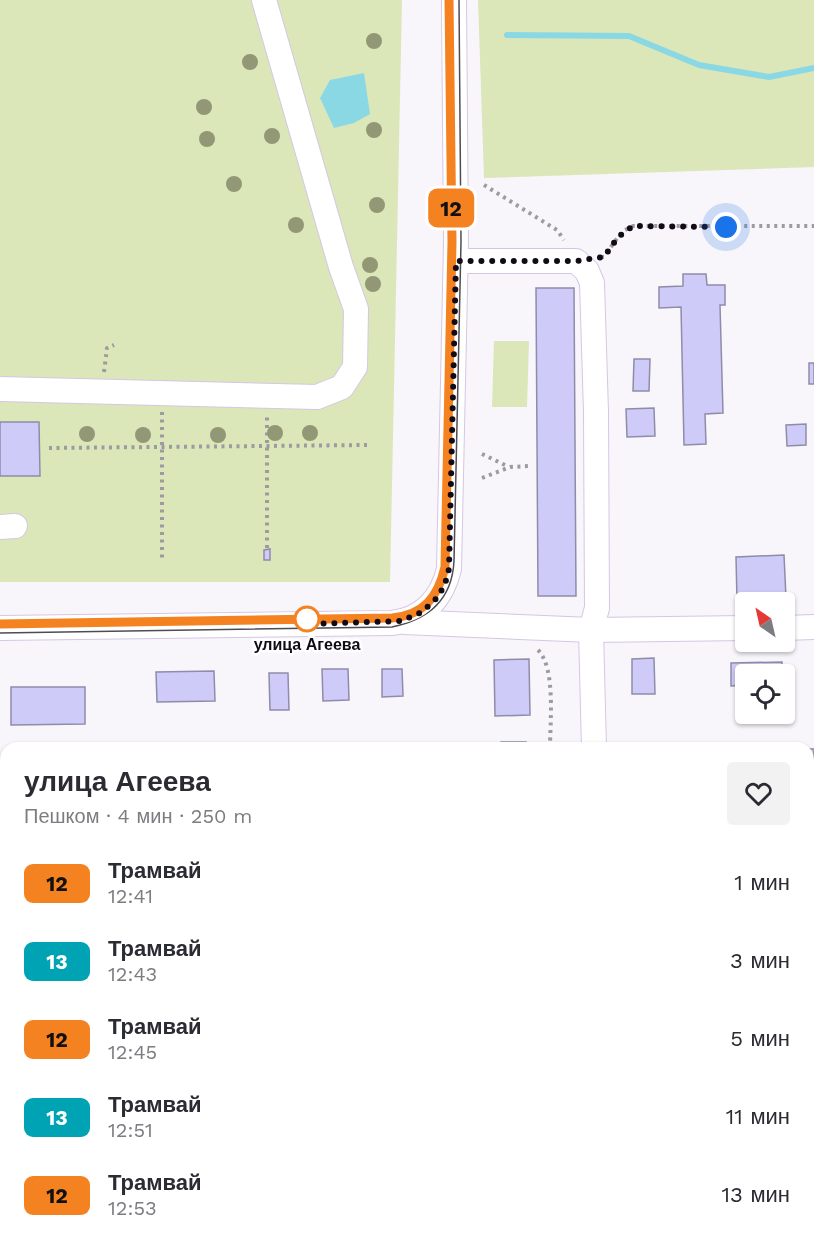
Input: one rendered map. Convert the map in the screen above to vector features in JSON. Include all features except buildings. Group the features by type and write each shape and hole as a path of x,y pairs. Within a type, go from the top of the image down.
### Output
{"street":[{"path":"0,389 317,397 342,387 355,367 356,309 341,267 264,0"},
{"path":"454,0 456,261 447,576 454,609 467,625"},
{"path":"456,261 576,261 587,271 592,283 596,412 597,608 591,630 594,742"},
{"path":"401,621 422,612 438,597 447,576"},
{"path":"0,628 401,621 591,630 735,628"},
{"path":"795,628 814,627"}],"path":[{"path":"484,185 557,231 569,246 576,261 604,257 618,237 633,226 814,226"},
{"path":"102,390 107,348 114,345"},
{"path":"162,392 162,559"},
{"path":"267,396 267,548"},
{"path":"49,448 369,445"},
{"path":"482,454 510,467"},
{"path":"482,478 510,467 530,466"},
{"path":"536,649 543,656 549,676 550,742"}],"green space":[{"path":"0,0 402,0 390,582 0,582"},
{"path":"478,0 814,0 814,167 484,178"},
{"path":"494,341 529,341 527,407 492,407"}],"water":[{"path":"364,73 370,114 354,123 334,128 320,98 330,80"}],"waterway":[{"path":"507,35 629,36 699,65 769,77 814,68"}],"tram line":[{"path":"449,0 451,279"},
{"name":"12","path":"0,624 392,618 412,613 435,597 445,567 452,242 449,0"},
{"path":"0,633 392,627 417,619 436,606 443,597 449,587 454,561 461,242 459,0"}],"place":[{"name":"улица Агеева","path":"307,619"}],"route":[{"path":"307,619 307,624 401,621 422,612 438,597 445,584 449,569 456,261 576,261 604,257 618,237 633,226 726,227"}]}
